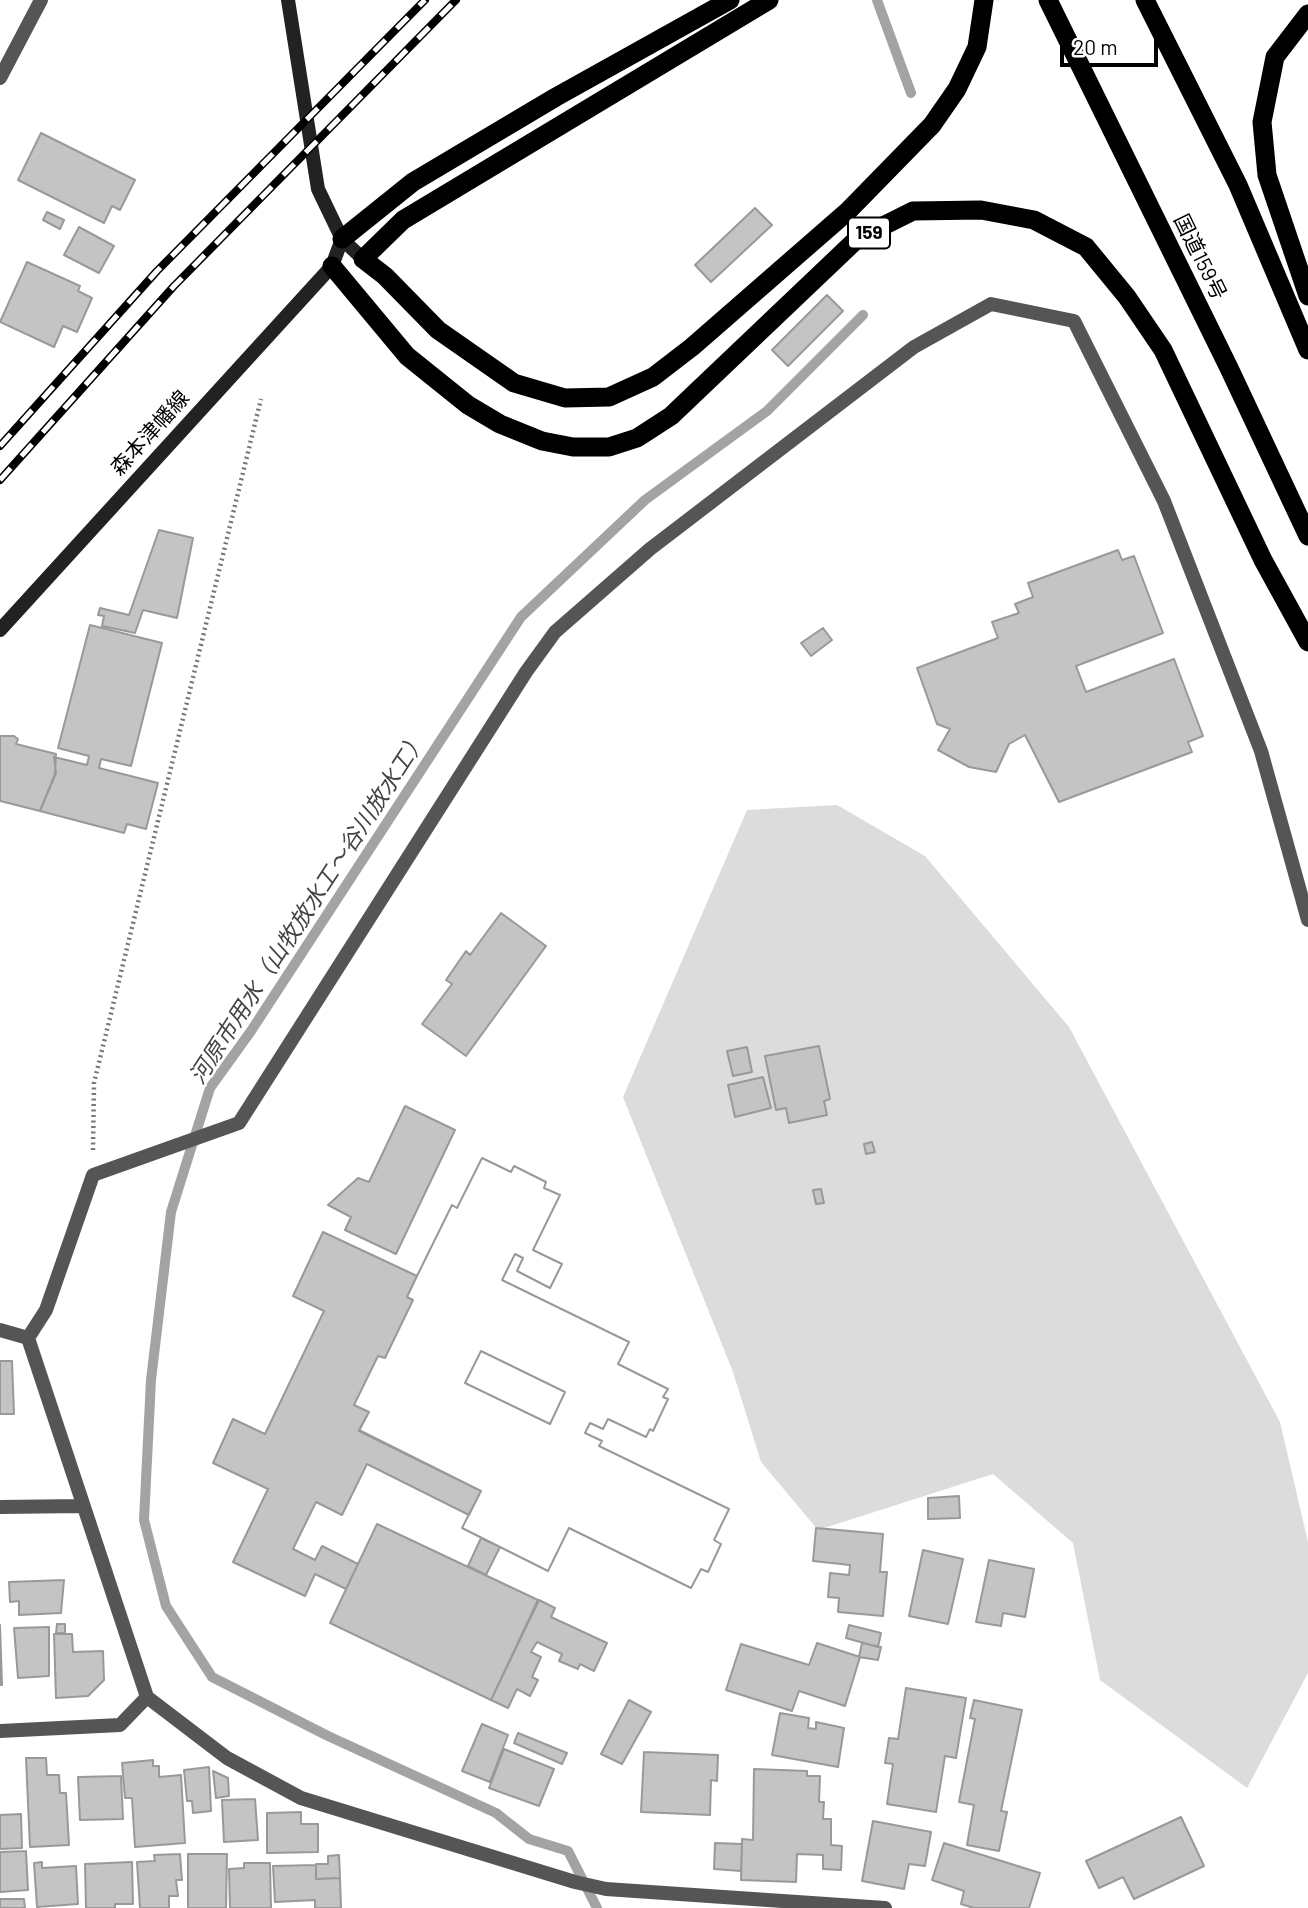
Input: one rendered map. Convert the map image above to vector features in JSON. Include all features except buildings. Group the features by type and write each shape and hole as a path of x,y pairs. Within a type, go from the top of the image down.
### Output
{"highway":[{"path":"342,239 413,182 556,97 730,0"},
{"path":"363,259 403,220 769,0"},
{"name":"159","path":"363,259 385,276 438,330 514,383 565,398 609,397 653,377 692,347 848,211 932,125 957,89 977,47 984,0"},
{"name":"国道159号","path":"1048,0 1229,368 1308,536"},
{"path":"1145,0 1238,185 1308,350"},
{"path":"1308,14 1275,57 1262,122 1266,175 1308,296"},
{"name":"159","path":"332,266 407,356 468,404 500,424 542,441 573,447 609,447 637,438 671,416 858,239 914,211 981,210 1034,220 1086,247 1127,298 1163,350 1263,560 1308,642"}],"main road":[{"path":"288,0 318,189 342,239 363,259"},
{"name":"森本津幡線","path":"0,630 332,266 342,239"},
{"path":"332,266 363,259"}],"street":[{"path":"0,78 41,0"},
{"path":"885,1908 606,1889 575,1882 301,1798 228,1758 146,1697 29,1338 46,1310 93,1175 239,1124 526,671 555,632 650,549 914,347 991,304 1074,321 1164,502 1261,751 1308,920"},
{"path":"0,1329 29,1338"},
{"path":"0,1507 82,1506"},
{"path":"0,1731 120,1725 146,1697"}],"path":[{"path":"93,1175 94,1083 261,399"}],"shaded area":[{"path":"837,805 925,856 1069,1027 1280,1422 1308,1542 1308,1673 1247,1788 1100,1680 1073,1543 993,1474 818,1530 761,1462 733,1372 623,1097 747,810"}],"waterway":[{"name":"河原市用水（山牧放水工～谷川放水工）","path":"877,0 911,93"},
{"name":"河原市用水（山牧放水工～谷川放水工）","path":"597,1908 568,1851 529,1839 496,1813 328,1736 212,1677 166,1606 144,1520 151,1380 171,1212 210,1088 251,1031 521,617 645,500 767,411 863,315"}],"railway":[{"path":"0,446 157,271 425,0"},
{"path":"0,480 174,286 456,0"}]}
